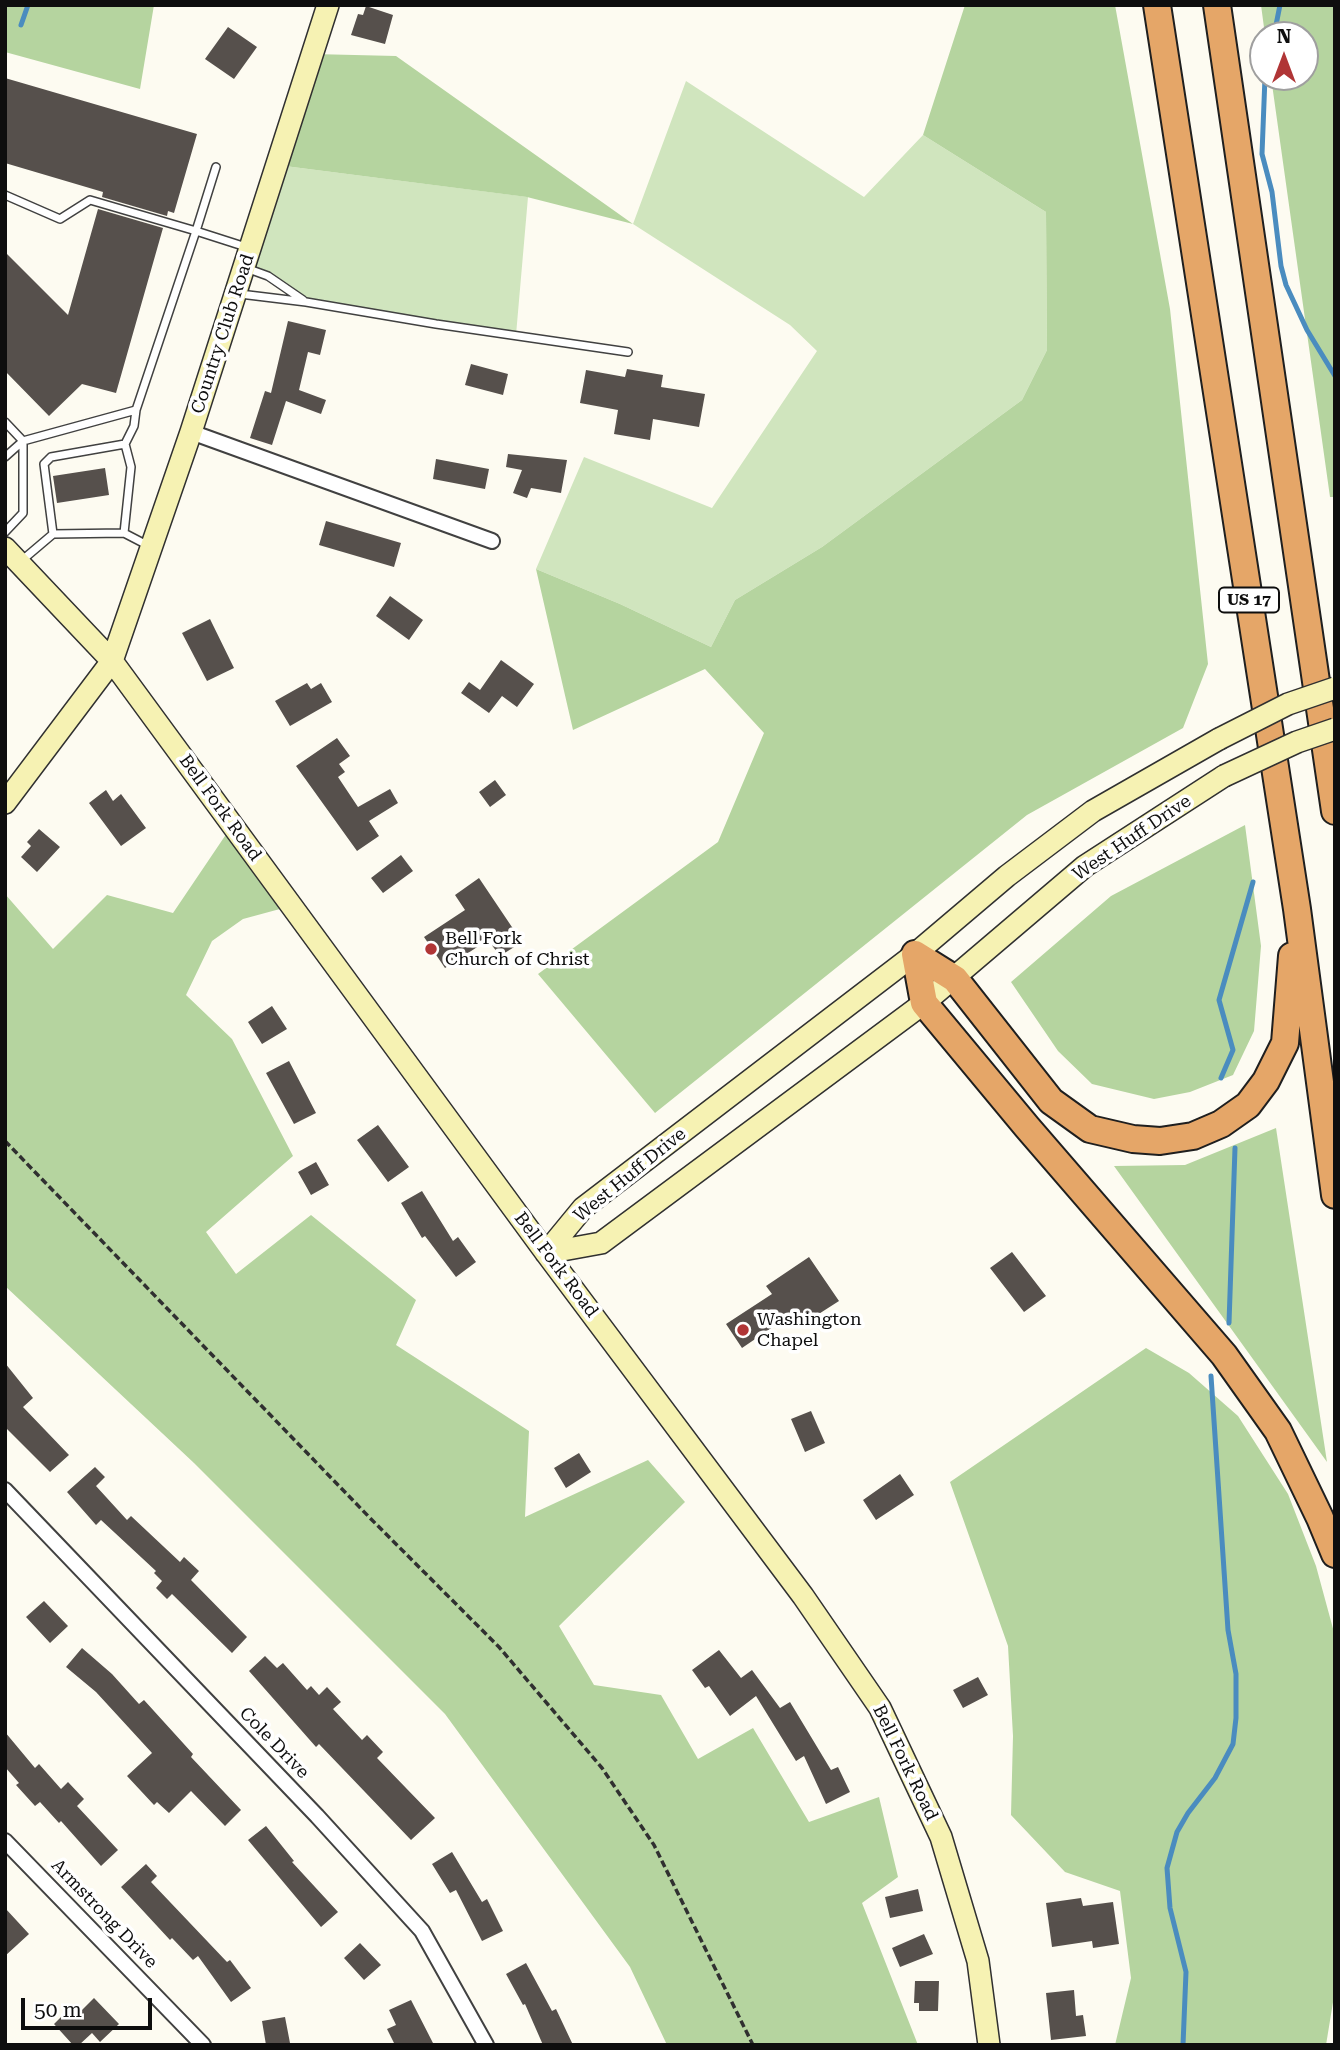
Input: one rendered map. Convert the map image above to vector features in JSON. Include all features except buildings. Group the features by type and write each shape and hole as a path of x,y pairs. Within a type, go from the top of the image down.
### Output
{"highway":[{"name":"US 17","path":"1157,5 1297,909 1335,1195"},
{"name":"US 17","path":"1217,5 1335,811"},
{"path":"915,954 955,979 1051,1101 1090,1129 1133,1139 1160,1141 1193,1136 1221,1124 1248,1105 1266,1081 1284,1043 1297,909"},
{"path":"915,954 925,1003 1027,1127 1224,1355 1278,1431 1335,1554"}],"main road":[{"name":"Country Club Road","path":"5,803 112,661 191,432 328,5"},
{"name":"Bell Fork Road","path":"12,555 112,661 546,1253 795,1585 880,1708 941,1837 978,1961 989,2045"},
{"name":"West Huff Drive","path":"546,1253 583,1208 915,954 1007,876 1093,811 1288,704 1335,688"},
{"name":"West Huff Drive","path":"546,1253 601,1243 925,1003 1085,866 1224,776 1297,742 1335,729"}],"street":[{"path":"191,432 492,541"},
{"name":"Cole Drive","path":"5,1490 317,1816 422,1931 486,2045"},
{"name":"Armstrong Drive","path":"5,1840 204,2045"}],"lane":[{"path":"124,533 131,467 125,444 134,426 136,410 216,167"},
{"path":"5,195 61,219 90,200 196,231 247,258 306,302"},
{"path":"235,294 306,302 628,352"},
{"path":"5,457 23,441 136,410"},
{"path":"5,422 23,441 23,513 5,532"},
{"path":"53,534 44,464 51,457 125,444"},
{"path":"12,555 53,534 124,533 151,548"}],"path":[{"path":"5,1141 361,1510 499,1647 602,1768 654,1845 753,2045"}],"green space":[{"path":"5,5 154,5 140,89 5,52"},
{"path":"965,5 1115,5 1170,309 1208,664 1183,728 1027,815 655,1113 538,974 718,842 764,733 705,669 573,730 536,569 620,604 711,647 735,600 822,547 1022,400 1047,350 1046,212 923,135"},
{"path":"1261,5 1335,5 1335,497 1330,497 1273,91 1319,91 1319,21 1263,21"},
{"path":"313,54 396,56 633,224 527,197 277,165"},
{"path":"686,81 864,197 923,135 1046,212 1047,350 1022,400 822,547 735,600 711,647 620,604 536,569 584,457 712,508 817,351 790,325 633,224"},
{"path":"277,165 528,197 516,335 306,302 268,276 244,267"},
{"path":"1245,825 1261,946 1254,1031 1233,1075 1190,1092 1154,1099 1092,1084 1058,1051 1011,982 1111,896"},
{"path":"229,830 291,906 243,919 212,941 186,995 232,1039 293,1156 206,1232 236,1274 311,1215 416,1300 396,1345 529,1431 525,1517 648,1460 685,1502 559,1626 594,1685 661,1695 698,1759 753,1728 809,1822 879,1797 898,1877 862,1903 918,2045 667,2045 630,1967 445,1714 194,1463 5,1286 5,894 53,949 107,895 173,913"},
{"path":"1276,1128 1327,1462 1114,1166 1185,1165"},
{"path":"1146,1348 1189,1373 1238,1416 1288,1494 1316,1566 1335,1636 1335,1990 1326,2045 1115,2045 1131,1978 1120,1891 1065,1872 1011,1815 1013,1736 1008,1646 950,1482"}],"waterway":[{"path":"21,25 28,5"},
{"path":"1277,21 1280,5"},
{"path":"1264,91 1262,154 1272,192 1281,266 1286,285 1307,330 1335,376"},
{"path":"1221,1078 1233,1050 1219,1000 1253,882"},
{"path":"1229,1323 1235,1148"},
{"path":"1183,2045 1186,1972 1170,1908 1167,1868 1177,1832 1215,1778 1233,1744 1236,1718 1236,1674 1228,1630 1211,1376"}],"place":[{"name":"Bell Fork Church of Christ","path":"431,949"},
{"name":"Washington Chapel","path":"743,1330"}]}
